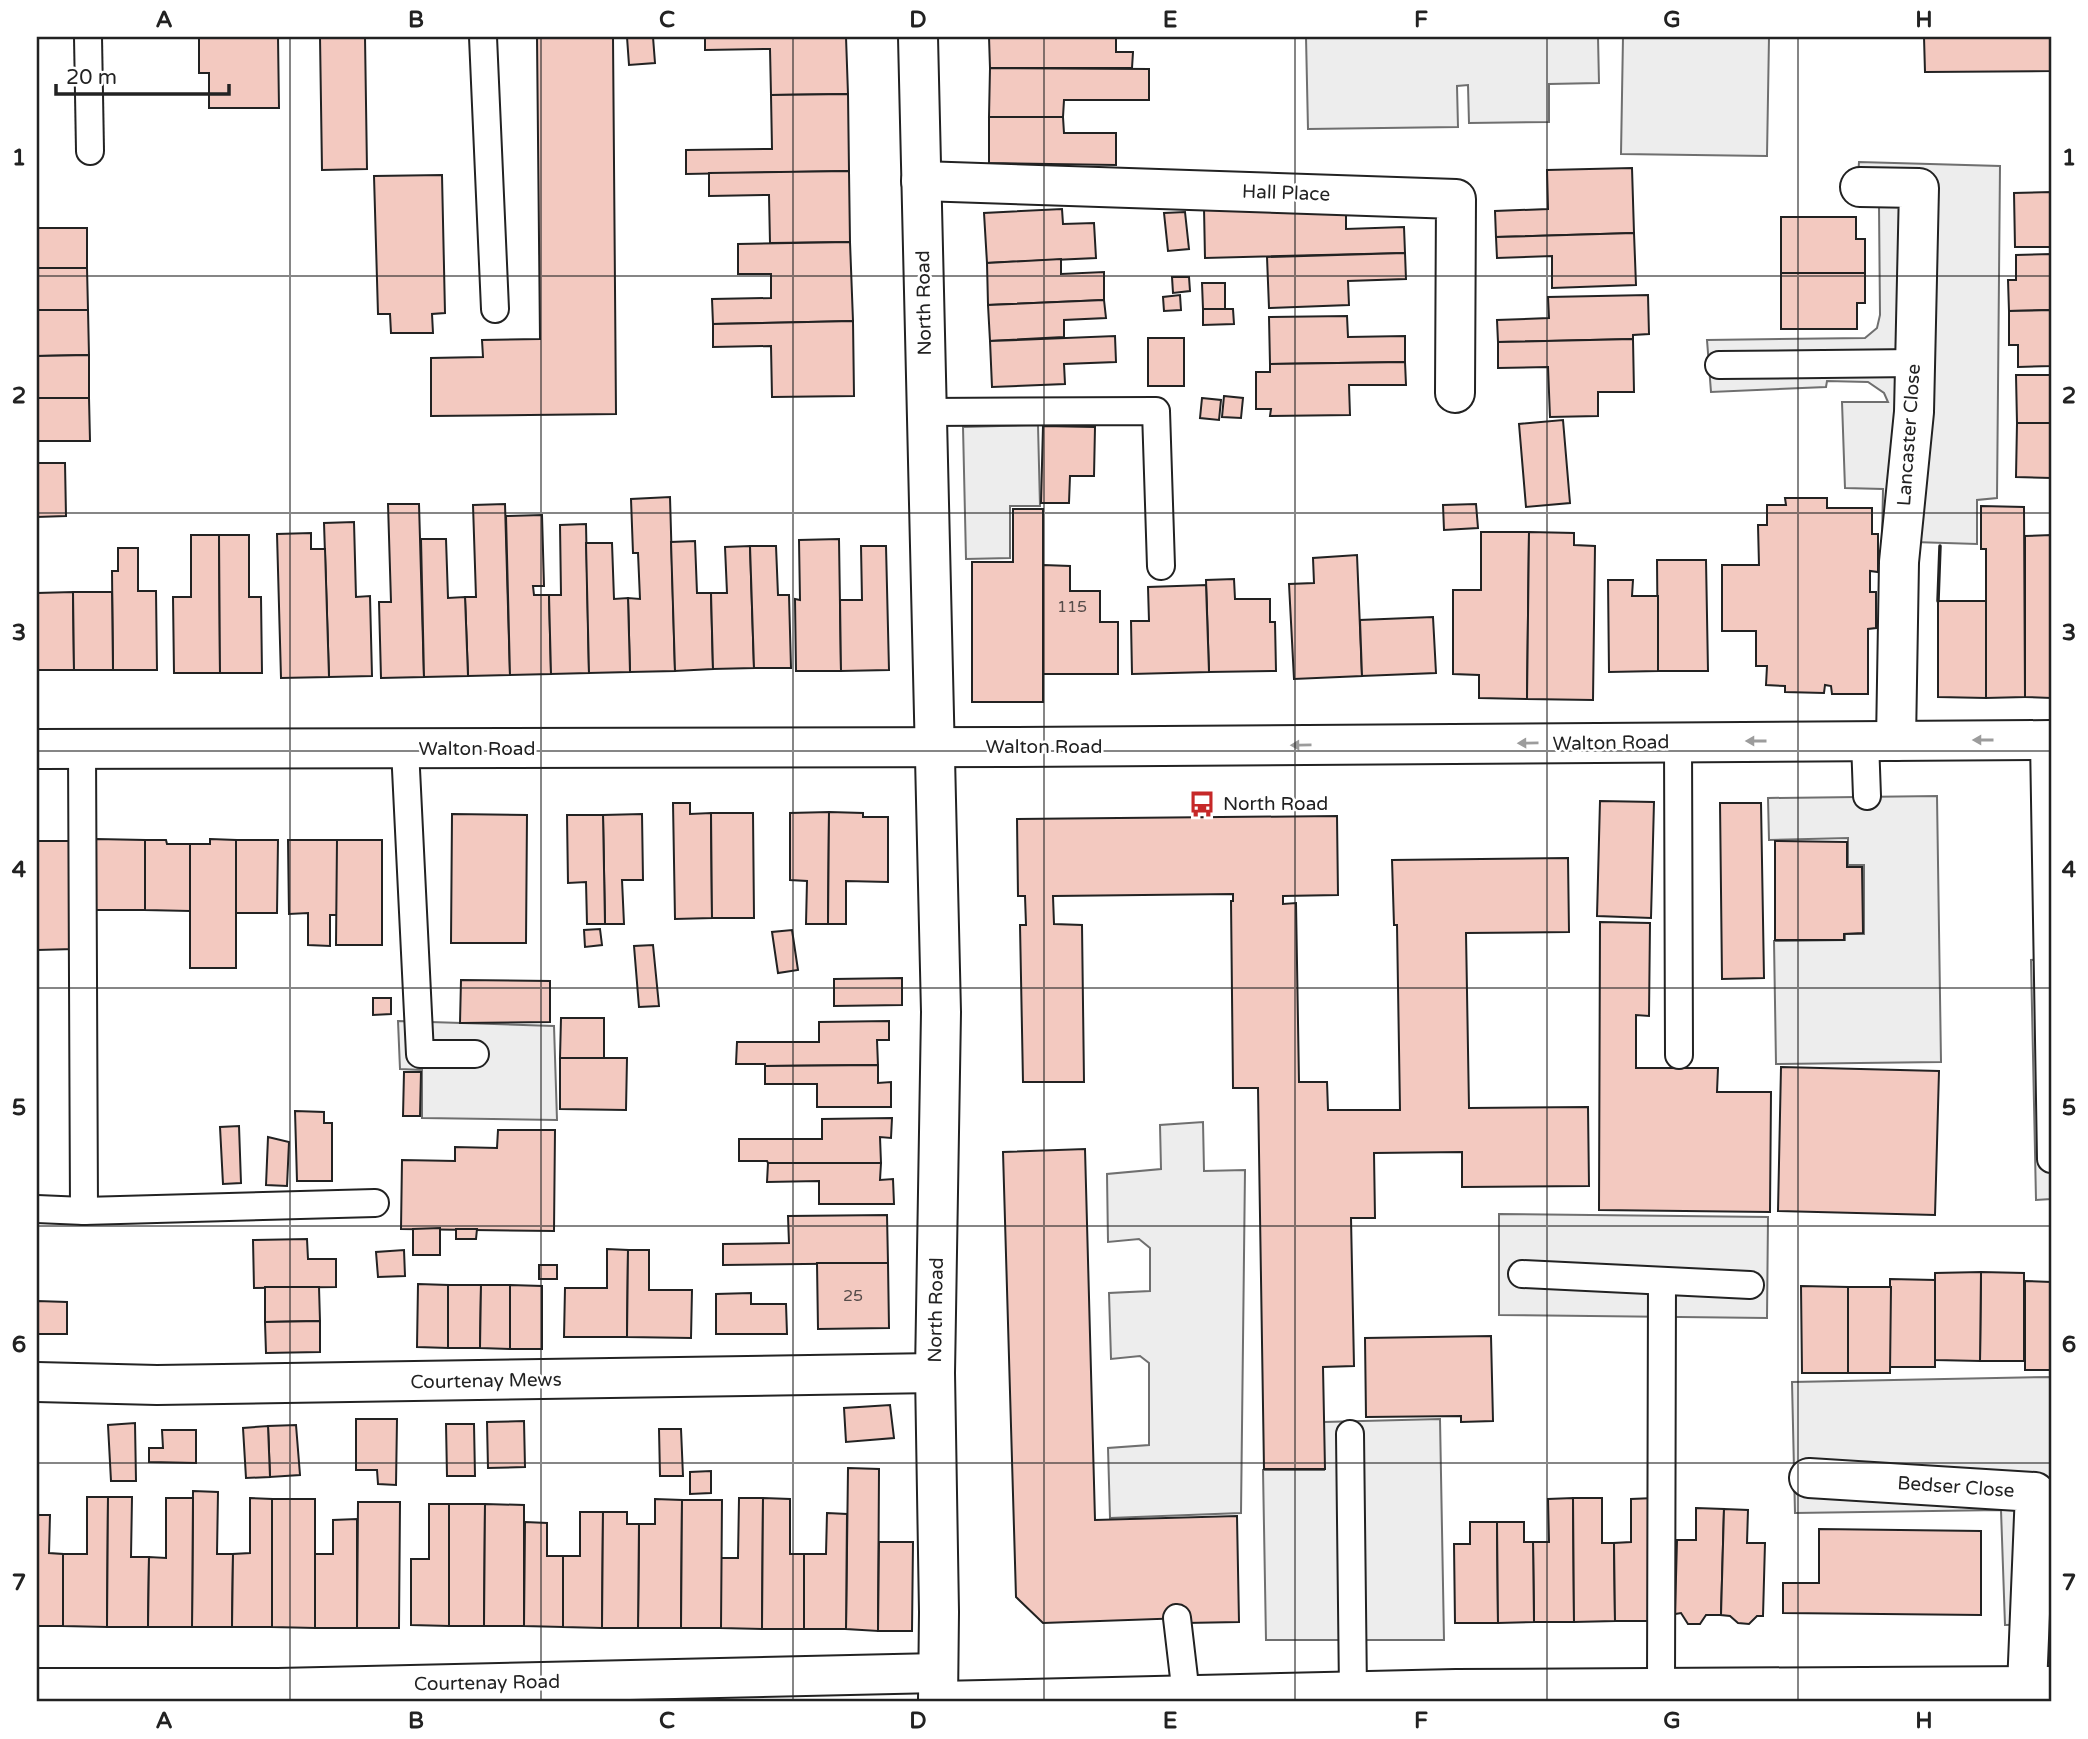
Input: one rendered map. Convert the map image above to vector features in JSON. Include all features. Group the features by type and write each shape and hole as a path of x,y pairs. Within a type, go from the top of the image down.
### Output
{"street":[{"name":"North Road","path":"918,37 941,1012 935,1373 938,1692"},
{"name":"Hall Place","path":"921,181 1456,198 1455,393"},
{"name":"Lancaster Close","path":"1860,187 1919,188 1914,412 1881,741"},
{"name":"Walton Road","path":"37,750 2048,740"},
{"name":"Courtenay Mews","path":"37,1382 157,1385 935,1373"},
{"name":"Bedser Close","path":"1808,1478 2035,1492 2039,1686"},
{"name":"Courtenay Road","path":"37,1688 278,1695 938,1692 1185,1695 1353,1691 1427,1696 1661,1687 2039,1686"}],"lane":[{"path":"89,37 90,151"},
{"path":"483,37 495,309"},
{"path":"1719,365 1915,363"},
{"path":"927,412 1156,411 1161,566"},
{"path":"2048,740 2051,1159"},
{"path":"1867,796 1881,741"},
{"path":"1678,742 1679,1055"},
{"path":"82,749 84,1211"},
{"path":"405,749 420,1054 475,1054"},
{"path":"37,1209 84,1211 375,1203"},
{"path":"1522,1275 1750,1285"},
{"path":"1661,1687 1662,1281"},
{"path":"1350,1434 1353,1691"},
{"path":"1177,1618 1185,1695"}],"shaded area":[{"path":"1306,37 1598,37 1599,83 1549,84 1549,122 1469,123 1468,85 1457,86 1458,127 1308,129"},
{"path":"1623,37 1769,37 1767,156 1621,154"},
{"path":"1859,162 2000,166 1997,498 1977,500 1977,544 1882,541 1883,489 1845,488 1842,402 1888,402 1884,393 1868,382 1827,381 1826,387 1711,392 1707,340 1865,338 1877,328 1880,315 1879,206 1856,205"},
{"path":"1038,425 1040,506 1010,506 1010,558 966,559 963,427"},
{"path":"1937,796 1941,1062 1776,1064 1774,941 1845,940 1845,934 1864,934 1864,865 1848,865 1848,838 1769,840 1768,798"},
{"path":"2051,959 2051,1199 2036,1200 2031,960"},
{"path":"398,1021 554,1026 557,1120 422,1118 422,1070 400,1069"},
{"path":"1203,1122 1204,1171 1245,1170 1241,1513 1110,1518 1108,1448 1149,1445 1149,1363 1140,1356 1111,1359 1109,1293 1150,1291 1150,1248 1139,1239 1108,1242 1107,1174 1161,1169 1160,1125"},
{"path":"1499,1214 1768,1217 1767,1318 1499,1315"},
{"path":"2051,1377 2051,1624 2005,1625 2001,1510 1795,1513 1792,1382"},
{"path":"1440,1419 1444,1640 1266,1640 1263,1470 1324,1470 1324,1422"}],"building":[{"path":"199,37 278,37 279,108 209,108 209,73 199,73"},
{"path":"320,37 365,37 367,169 322,170"},
{"path":"537,37 613,37 616,414 431,416 431,358 483,357 482,340 540,339"},
{"path":"627,37 653,37 655,63 629,65"},
{"path":"705,37 846,37 848,94 771,95 770,49 705,50"},
{"path":"989,37 1116,38 1116,52 1133,52 1132,68 990,68"},
{"path":"1924,37 2051,37 2051,71 1925,72"},
{"path":"990,68 1149,69 1149,100 1064,100 1063,117 989,117"},
{"path":"848,94 849,171 686,174 686,150 772,149 771,95"},
{"path":"989,117 1063,117 1064,133 1116,133 1116,165 989,163"},
{"path":"1632,168 1634,233 1496,237 1495,211 1548,209 1547,170"},
{"path":"849,171 850,242 770,243 769,195 709,196 709,173"},
{"path":"442,175 445,313 432,314 433,333 391,333 390,314 378,314 374,176"},
{"path":"2051,192 2051,247 2015,247 2014,193"},
{"path":"1346,204 1346,229 1404,227 1405,253 1205,258 1204,208"},
{"path":"1062,209 1063,224 1094,223 1096,258 987,263 984,213"},
{"path":"1185,212 1189,249 1168,251 1164,213"},
{"path":"1781,217 1856,217 1856,239 1865,239 1865,273 1781,273"},
{"path":"37,228 87,228 87,268 37,268"},
{"path":"1634,233 1636,285 1552,288 1552,256 1497,258 1496,237"},
{"path":"850,242 853,321 713,324 712,299 771,298 771,274 738,274 738,244"},
{"path":"1405,253 1406,279 1348,281 1349,305 1269,308 1267,257"},
{"path":"2051,254 2051,310 2009,311 2008,280 2016,280 2016,255"},
{"path":"1061,259 1061,274 1104,272 1104,300 988,305 987,263"},
{"path":"37,268 87,268 88,310 37,310"},
{"path":"1781,273 1865,273 1865,303 1857,303 1857,329 1781,329"},
{"path":"1172,277 1189,277 1190,291 1173,293"},
{"path":"1202,283 1225,283 1225,309 1203,309"},
{"path":"1180,295 1181,310 1164,311 1163,297"},
{"path":"1648,295 1649,334 1633,335 1633,339 1498,342 1497,320 1549,318 1548,297"},
{"path":"1104,300 1106,318 1064,320 1064,337 990,341 988,305"},
{"path":"1203,309 1233,309 1234,324 1203,325"},
{"path":"37,310 88,310 89,355 37,356"},
{"path":"2051,310 2051,366 2018,367 2018,345 2009,345 2009,311"},
{"path":"1347,316 1348,337 1405,336 1405,362 1270,364 1269,317"},
{"path":"853,321 854,396 772,397 771,346 713,347 713,324"},
{"path":"1115,336 1116,362 1064,364 1065,384 992,387 990,341"},
{"path":"1148,338 1184,338 1184,386 1148,386"},
{"path":"1633,339 1634,392 1598,392 1598,416 1550,417 1548,367 1498,368 1498,342"},
{"path":"89,355 89,398 37,398 37,356"},
{"path":"1405,362 1406,385 1349,385 1350,415 1270,416 1271,409 1256,409 1256,372 1270,372 1270,364"},
{"path":"2016,375 2051,375 2051,423 2017,423"},
{"path":"1224,396 1243,398 1241,418 1222,417"},
{"path":"37,398 89,398 90,441 37,441"},
{"path":"1202,398 1221,400 1219,420 1200,418"},
{"path":"1563,420 1570,503 1526,507 1519,424"},
{"path":"2017,423 2051,423 2051,478 2016,477"},
{"path":"1043,426 1095,427 1094,476 1070,476 1069,503 1041,503"},
{"path":"37,463 65,463 66,516 37,517"},
{"path":"670,497 675,671 630,672 628,598 640,599 638,553 633,553 631,499"},
{"path":"1785,498 1827,498 1827,508 1872,508 1872,534 1878,534 1878,572 1870,571 1870,592 1876,592 1876,628 1868,629 1868,694 1832,694 1831,686 1825,685 1824,693 1785,692 1785,686 1766,685 1767,666 1756,666 1756,631 1722,631 1722,565 1759,565 1758,525 1767,525 1767,505 1786,505"},
{"path":"388,504 419,504 424,677 381,678 379,602 391,602"},
{"path":"505,504 510,675 468,676 465,597 476,597 473,505"},
{"path":"1476,504 1478,528 1444,530 1443,505"},
{"path":"1981,506 2024,507 2025,697 1986,698 1986,549 1981,549"},
{"path":"1013,509 1043,509 1043,702 972,702 972,562 1013,562"},
{"path":"542,515 544,586 533,586 534,595 549,595 551,674 510,675 506,516"},
{"path":"354,522 356,597 370,596 372,676 329,677 324,523"},
{"path":"586,524 589,673 551,674 549,595 561,595 560,525"},
{"path":"1481,532 1529,532 1527,699 1479,698 1479,675 1453,674 1453,590 1481,590"},
{"path":"1529,532 1574,533 1574,545 1595,546 1593,700 1527,699"},
{"path":"311,533 311,549 325,549 329,677 281,678 277,534"},
{"path":"191,535 219,535 220,673 174,673 173,597 191,597"},
{"path":"219,535 249,535 249,597 261,597 262,673 220,673"},
{"path":"2051,535 2051,698 2025,697 2025,536"},
{"path":"421,539 446,539 448,598 465,597 468,676 424,677"},
{"path":"839,539 841,671 796,671 795,599 800,600 799,540"},
{"path":"695,541 697,593 711,593 713,669 675,671 671,542"},
{"path":"586,543 612,543 614,599 628,598 630,672 589,673"},
{"path":"750,546 754,668 713,669 711,593 727,593 725,547"},
{"path":"750,546 776,546 778,595 789,595 791,668 754,668"},
{"path":"861,546 886,546 889,670 841,671 840,600 862,600"},
{"path":"118,548 138,548 138,591 156,591 157,670 113,670 112,571 118,571"},
{"path":"1357,555 1362,676 1294,679 1289,584 1314,583 1313,558"},
{"path":"1657,560 1706,560 1708,671 1658,671"},
{"path":"1043,565 1070,566 1070,591 1100,591 1100,622 1118,622 1118,674 1043,674"},
{"path":"1234,579 1235,599 1270,599 1270,622 1275,622 1276,671 1209,672 1206,580"},
{"path":"1608,580 1633,580 1632,596 1658,596 1658,671 1609,672"},
{"path":"1206,585 1209,672 1132,674 1131,621 1149,621 1148,587"},
{"path":"73,592 74,670 37,670 37,593"},
{"path":"73,592 112,592 113,670 74,670"},
{"path":"1938,601 1986,601 1986,698 1938,697"},
{"path":"1433,617 1436,673 1362,676 1360,620"},
{"path":"1600,801 1654,802 1651,918 1597,916"},
{"path":"673,803 690,803 690,814 711,813 712,918 675,919"},
{"path":"1720,803 1761,803 1764,978 1722,979"},
{"path":"829,812 828,924 806,924 807,881 790,880 790,813"},
{"path":"829,812 863,813 863,817 888,817 888,882 846,881 846,924 828,924"},
{"path":"711,813 753,813 754,918 712,918"},
{"path":"452,814 527,815 526,943 451,943"},
{"path":"642,814 643,880 622,880 624,924 605,924 603,815"},
{"path":"567,815 603,815 605,924 587,924 586,882 568,883"},
{"path":"1337,816 1338,895 1283,896 1283,904 1296,903 1299,1082 1327,1082 1328,1110 1400,1110 1397,925 1394,925 1392,860 1568,858 1569,932 1466,933 1469,1108 1588,1107 1589,1186 1462,1187 1462,1152 1374,1153 1375,1218 1351,1218 1354,1366 1323,1367 1325,1469 1264,1469 1258,1088 1233,1088 1233,894 1053,896 1054,924 1082,925 1084,1082 1023,1082 1020,925 1026,925 1025,896 1018,896 1017,819"},
{"path":"96,839 145,840 145,910 96,910"},
{"path":"210,839 236,840 236,968 190,968 190,844 210,844"},
{"path":"145,840 190,844 190,911 145,910"},
{"path":"236,840 278,840 277,913 236,913"},
{"path":"288,840 337,840 337,915 330,915 330,946 308,945 308,913 289,914"},
{"path":"337,840 382,840 382,945 336,945"},
{"path":"37,841 73,841 74,949 37,950"},
{"path":"1775,841 1847,842 1847,867 1862,867 1863,933 1844,934 1844,940 1775,940"},
{"path":"1600,922 1650,923 1649,1016 1636,1015 1636,1068 1718,1068 1717,1092 1771,1092 1770,1212 1599,1210"},
{"path":"600,929 602,945 585,947 584,930"},
{"path":"792,930 798,970 778,973 772,932"},
{"path":"653,945 659,1006 639,1007 634,946"},
{"path":"902,978 902,1005 834,1006 834,979"},
{"path":"461,980 550,981 550,1022 460,1023"},
{"path":"373,998 391,998 391,1014 373,1015"},
{"path":"561,1018 604,1018 604,1058 560,1058"},
{"path":"889,1021 889,1040 877,1040 878,1065 736,1064 737,1042 819,1042 819,1022"},
{"path":"560,1058 627,1058 626,1110 560,1109"},
{"path":"878,1065 878,1083 891,1082 891,1107 817,1107 817,1084 765,1084 765,1066"},
{"path":"1781,1067 1939,1071 1935,1215 1778,1211"},
{"path":"404,1072 421,1072 420,1116 403,1116"},
{"path":"295,1111 324,1112 324,1123 332,1123 332,1181 297,1181"},
{"path":"892,1118 891,1138 880,1137 881,1163 739,1161 739,1139 822,1139 822,1119"},
{"path":"239,1126 241,1183 223,1184 220,1127"},
{"path":"498,1130 555,1130 554,1231 401,1229 402,1160 455,1161 455,1147 497,1148"},
{"path":"268,1137 289,1142 287,1186 266,1185"},
{"path":"1085,1149 1095,1520 1237,1516 1239,1622 1185,1623 1185,1618 1043,1623 1016,1597 1003,1152"},
{"path":"768,1163 881,1163 880,1180 893,1179 894,1204 819,1204 819,1181 767,1182"},
{"path":"887,1215 888,1263 723,1265 723,1244 789,1243 788,1216"},
{"path":"440,1228 440,1255 413,1255 413,1229"},
{"path":"456,1229 477,1229 476,1239 456,1239"},
{"path":"307,1239 308,1259 336,1259 336,1287 254,1288 253,1240"},
{"path":"607,1249 628,1250 627,1337 564,1337 565,1288 607,1288"},
{"path":"404,1250 405,1276 378,1277 376,1252"},
{"path":"628,1250 649,1250 649,1290 692,1290 691,1338 627,1337"},
{"path":"817,1263 888,1263 889,1328 818,1329"},
{"path":"539,1265 557,1265 557,1279 539,1279"},
{"path":"1981,1272 2024,1273 2024,1361 1980,1361"},
{"path":"1981,1272 1980,1361 1935,1360 1935,1273"},
{"path":"1890,1279 1935,1280 1935,1367 1890,1367"},
{"path":"2025,1281 2051,1282 2051,1370 2025,1370"},
{"path":"418,1284 448,1285 448,1348 417,1347"},
{"path":"448,1285 481,1285 480,1348 448,1348"},
{"path":"481,1285 510,1285 510,1349 480,1348"},
{"path":"510,1285 542,1286 542,1349 510,1349"},
{"path":"1801,1286 1848,1287 1848,1373 1802,1373"},
{"path":"265,1287 319,1287 320,1321 265,1322"},
{"path":"1848,1287 1891,1287 1890,1373 1848,1373"},
{"path":"751,1293 751,1304 786,1304 787,1334 716,1334 716,1294"},
{"path":"37,1301 67,1302 67,1334 37,1334"},
{"path":"320,1321 320,1352 266,1353 265,1322"},
{"path":"1491,1336 1493,1421 1461,1422 1461,1416 1366,1417 1365,1338"},
{"path":"890,1405 894,1438 846,1442 844,1408"},
{"path":"356,1419 397,1419 396,1485 378,1484 377,1470 356,1470"},
{"path":"524,1421 525,1467 488,1468 487,1422"},
{"path":"135,1423 136,1481 111,1481 108,1425"},
{"path":"446,1424 474,1424 475,1476 447,1476"},
{"path":"296,1425 300,1475 270,1477 268,1426"},
{"path":"268,1426 270,1477 246,1478 243,1428"},
{"path":"659,1429 681,1429 683,1476 660,1476"},
{"path":"162,1430 196,1430 196,1463 149,1462 149,1448 163,1448"},
{"path":"848,1468 879,1469 878,1631 846,1629"},
{"path":"711,1471 711,1493 690,1494 690,1472"},
{"path":"193,1491 218,1492 217,1554 233,1554 232,1627 192,1627"},
{"path":"87,1497 108,1497 107,1627 63,1626 63,1554 87,1554"},
{"path":"108,1497 132,1497 131,1557 149,1557 148,1627 107,1627"},
{"path":"166,1498 193,1498 192,1627 148,1627 149,1557 166,1558"},
{"path":"250,1498 272,1499 272,1627 232,1627 233,1554 250,1553"},
{"path":"739,1498 763,1498 762,1629 721,1628 721,1558 738,1558"},
{"path":"763,1498 790,1499 790,1554 804,1554 804,1629 762,1629"},
{"path":"1573,1498 1574,1622 1534,1622 1533,1542 1549,1542 1548,1499"},
{"path":"1573,1498 1602,1498 1602,1543 1614,1543 1615,1621 1574,1622"},
{"path":"1654,1498 1655,1621 1615,1621 1614,1543 1631,1542 1631,1499"},
{"path":"272,1499 315,1499 315,1628 272,1627"},
{"path":"655,1499 682,1500 681,1628 638,1628 639,1524 655,1524"},
{"path":"682,1500 722,1500 721,1628 681,1628"},
{"path":"358,1502 400,1502 399,1628 357,1628"},
{"path":"429,1504 449,1504 449,1626 411,1625 411,1559 429,1559"},
{"path":"449,1504 485,1504 484,1626 449,1626"},
{"path":"485,1504 524,1505 524,1626 484,1626"},
{"path":"1696,1508 1724,1509 1721,1615 1706,1615 1700,1624 1688,1624 1681,1613 1675,1614 1677,1540 1696,1540"},
{"path":"1724,1509 1748,1510 1747,1543 1765,1543 1763,1616 1757,1616 1749,1624 1738,1623 1730,1616 1721,1615"},
{"path":"580,1512 603,1512 602,1628 563,1627 563,1556 580,1556"},
{"path":"603,1512 627,1512 627,1524 639,1524 638,1628 602,1628"},
{"path":"827,1513 847,1514 846,1629 804,1629 804,1554 826,1554"},
{"path":"37,1515 50,1515 49,1553 63,1554 63,1626 37,1626"},
{"path":"357,1519 357,1628 315,1628 315,1554 333,1554 333,1520"},
{"path":"525,1522 547,1523 547,1556 563,1556 563,1627 524,1626"},
{"path":"1470,1522 1497,1522 1498,1623 1455,1623 1454,1544 1470,1544"},
{"path":"1497,1522 1524,1522 1524,1542 1533,1542 1534,1622 1498,1623"},
{"path":"1819,1529 1981,1531 1981,1615 1783,1613 1783,1583 1819,1583"},
{"path":"879,1542 913,1542 912,1631 878,1631"}],"wall":[{"path":"1938,601 1940,546"}],"place":[{"name":"North Road","path":"1202,804"}]}
